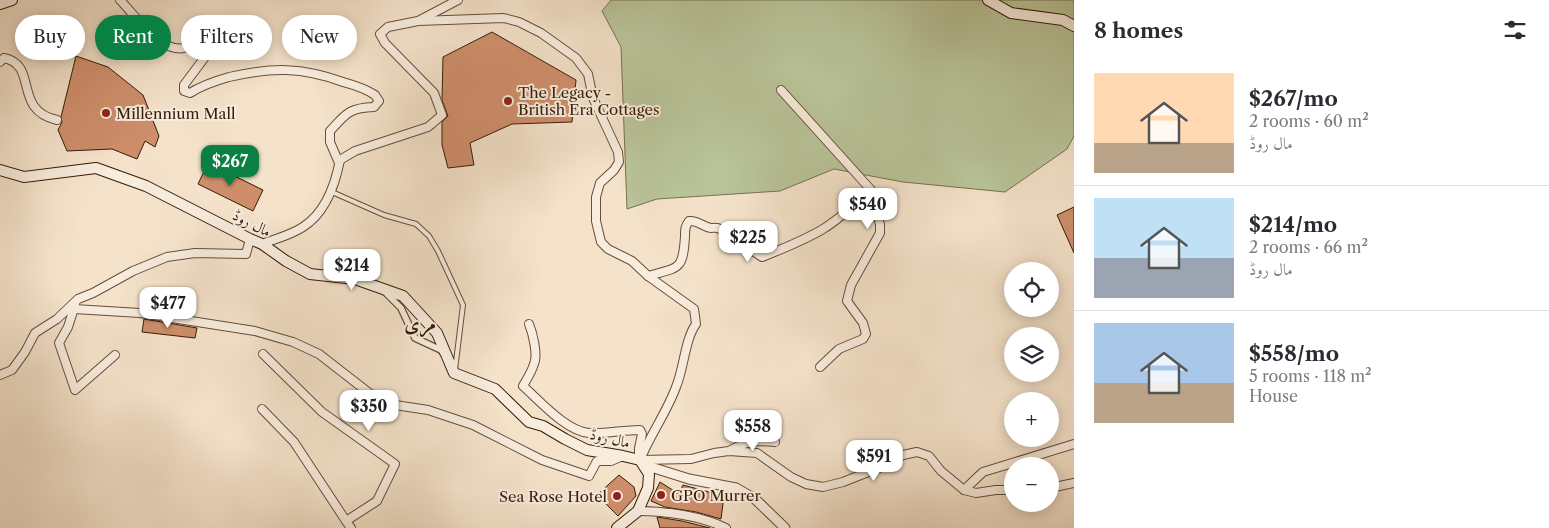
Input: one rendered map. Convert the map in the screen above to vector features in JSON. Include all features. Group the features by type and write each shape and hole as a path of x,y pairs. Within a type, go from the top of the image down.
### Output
{"main road":[{"path":"0,4 12,0"},
{"path":"989,1 1011,14 1063,20 1074,26"},
{"name":"مال روڈ","path":"0,170 24,177 96,168 146,186 250,240 262,244 286,261 310,274 356,279 403,296 436,333 453,369 496,389 529,422 543,426 565,440 587,450 640,460"},
{"path":"617,528 638,511 648,488 649,474 640,460"}],"street":[{"path":"120,0 160,42 170,46 185,48 201,39 206,38 211,41 212,48 184,85 184,91 190,93 206,84 250,72 282,69 327,76 375,95 379,101 374,107 362,108 346,113 330,131 330,142 339,164"},
{"path":"418,21 458,0"},
{"path":"262,244 301,228 316,218 332,192 340,160 355,151 428,127 442,115 434,93 384,43 380,34 388,27 418,21 504,18 520,22 541,33 576,58 588,74 593,98 618,152 619,162 614,170 600,183 596,197 596,221 601,242 608,249 632,260 648,276 694,309 696,324 690,332 685,360 676,388 640,460"},
{"path":"0,62 4,58 10,59 20,67 24,74 28,98 47,117 58,120"},
{"path":"782,90 872,191 880,226 880,233 851,285 847,301 864,323 866,334 862,339 839,349 820,367"},
{"path":"648,276 668,270 681,262 684,256 685,225 689,221 695,220 710,228 720,228 762,257 824,229 845,212 860,204 874,201"},
{"path":"0,375 12,370 25,352 35,333 57,319 78,299 93,293 133,270 167,257 195,253 246,254 250,240"},
{"name":"مال روڈ","path":"380,287 401,308 414,338 441,350 453,369"},
{"path":"78,299 68,327 59,343 76,390 115,356"},
{"path":"74,308 140,313 224,326 255,331 293,342 319,354 382,403 428,410 473,425 542,460 589,476 597,461 611,461 623,456"},
{"path":"529,324 536,358 534,366 523,386 562,420 577,430 593,433 640,430 642,434 639,448 640,460"},
{"path":"262,409 294,442 348,525 377,501 395,464 322,412 263,354"},
{"path":"729,452 743,443 755,440 775,442"},
{"path":"964,490 983,472 1074,444"},
{"path":"640,460 691,459 714,453 729,452 757,453 791,477 806,484 823,488 886,465 903,455 917,452 929,456 942,471 964,490 976,493 1004,490"},
{"path":"640,460 654,468 689,479 736,488 755,499 785,528"},
{"path":"1059,486 1074,483"},
{"path":"638,511 663,511 710,522 726,528"}],"lane":[{"path":"332,192 384,215 416,224 429,236 463,305 457,367 453,369"}],"green space":[{"path":"611,0 1074,0 1074,136 1067,149 1005,192 903,182 834,169 780,191 657,199 627,209 621,47 602,11"}],"building":[{"name":"The Legacy - British Era Cottages","path":"492,32 576,80 572,122 512,124 470,143 474,165 448,168 442,145 442,122 448,116 442,100 443,57"},
{"name":"Millennium Mall","path":"85,59 108,67 143,95 159,136 155,147 145,141 137,159 112,149 67,151 58,130 62,122 61,117 75,60"},
{"path":"208,163 263,190 253,211 198,184"},
{"path":"1074,207 1074,253 1057,215"},
{"path":"144,319 197,328 195,338 142,332"},
{"name":"Sea Rose Hotel","path":"619,475 634,487 636,496 618,516 597,495"},
{"path":"660,482 679,494 683,485 724,496 721,519 696,512 665,507 651,501"},
{"path":"657,517 682,521 710,528 660,528"}],"place":[{"name":"The Legacy - British Era Cottages","path":"508,101"},
{"name":"Millennium Mall","path":"106,113"},
{"name":"GPO Murrer","path":"661,495"},
{"name":"Sea Rose Hotel","path":"617,496"}],"district":[{"name":"مری","path":"420,323"}]}
